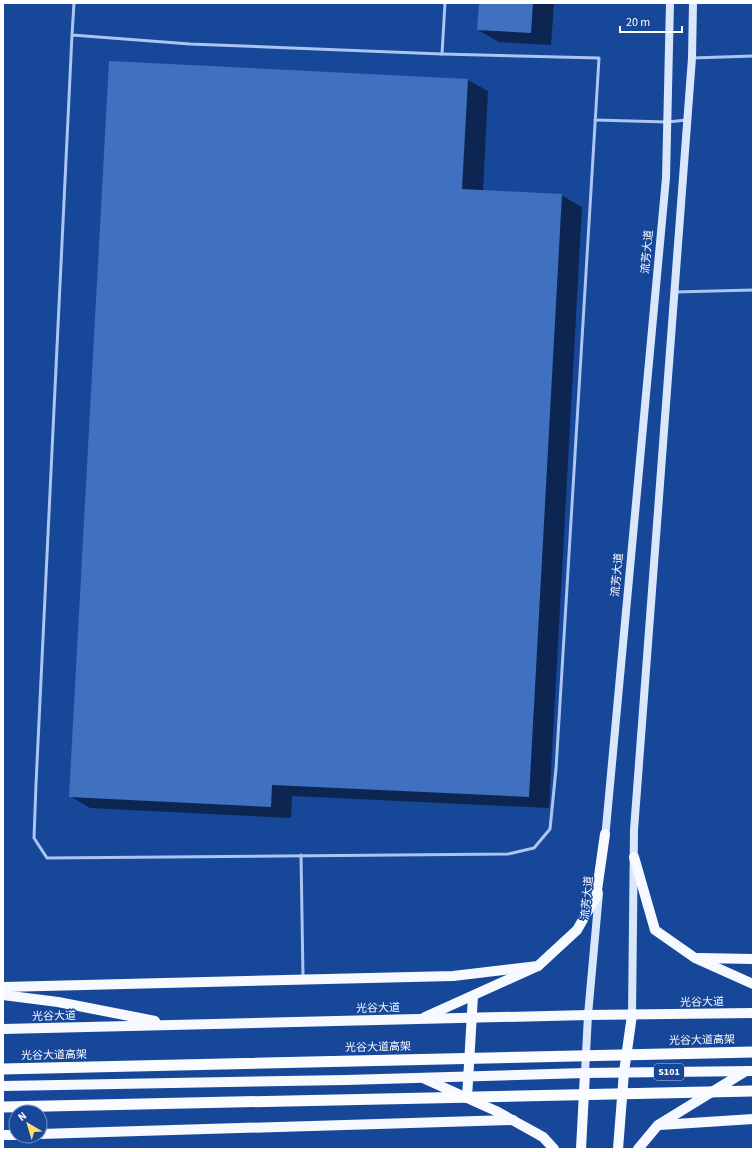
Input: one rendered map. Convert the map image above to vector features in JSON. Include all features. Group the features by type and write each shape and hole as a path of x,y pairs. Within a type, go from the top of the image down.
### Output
{"highway":[{"name":"光谷大道高架","path":"3,1069 753,1052"},
{"path":"3,1107 753,1091"}],"main road":[{"name":"流芳大道","path":"581,1149 588,1015 666,178 670,3"},
{"path":"618,1149 624,1072 632,1015 634,830 688,120 692,58 693,3"},
{"path":"421,1019 538,966 577,930 596,897 605,834"},
{"path":"634,857 655,930 695,958 753,984"},
{"path":"695,958 753,959"},
{"path":"3,988 453,976 538,966"},
{"path":"3,995 58,1002 174,1025"},
{"path":"467,1098 473,996"},
{"name":"光谷大道","path":"3,1029 588,1015 753,1013"},
{"path":"638,1149 658,1125 749,1071"},
{"name":"S101","path":"585,1073 749,1071"},
{"path":"3,1086 421,1078 585,1073"},
{"path":"421,1078 513,1120 543,1137 554,1149"},
{"path":"658,1125 753,1119"},
{"path":"48,1134 513,1120"}],"lane":[{"path":"72,34 190,44 442,54 598,58 556,770 550,829 534,848 508,854 47,858 34,838 72,34 74,3"},
{"path":"442,54 445,3"},
{"path":"692,58 753,56"},
{"path":"595,120 667,122 688,120"},
{"path":"674,292 753,290"},
{"path":"300,855 303,980"}],"building":[{"path":"479,3 533,3 531,33 477,30"},
{"path":"109,61 468,79 462,189 562,194 529,797 272,785 271,807 69,797"}]}
